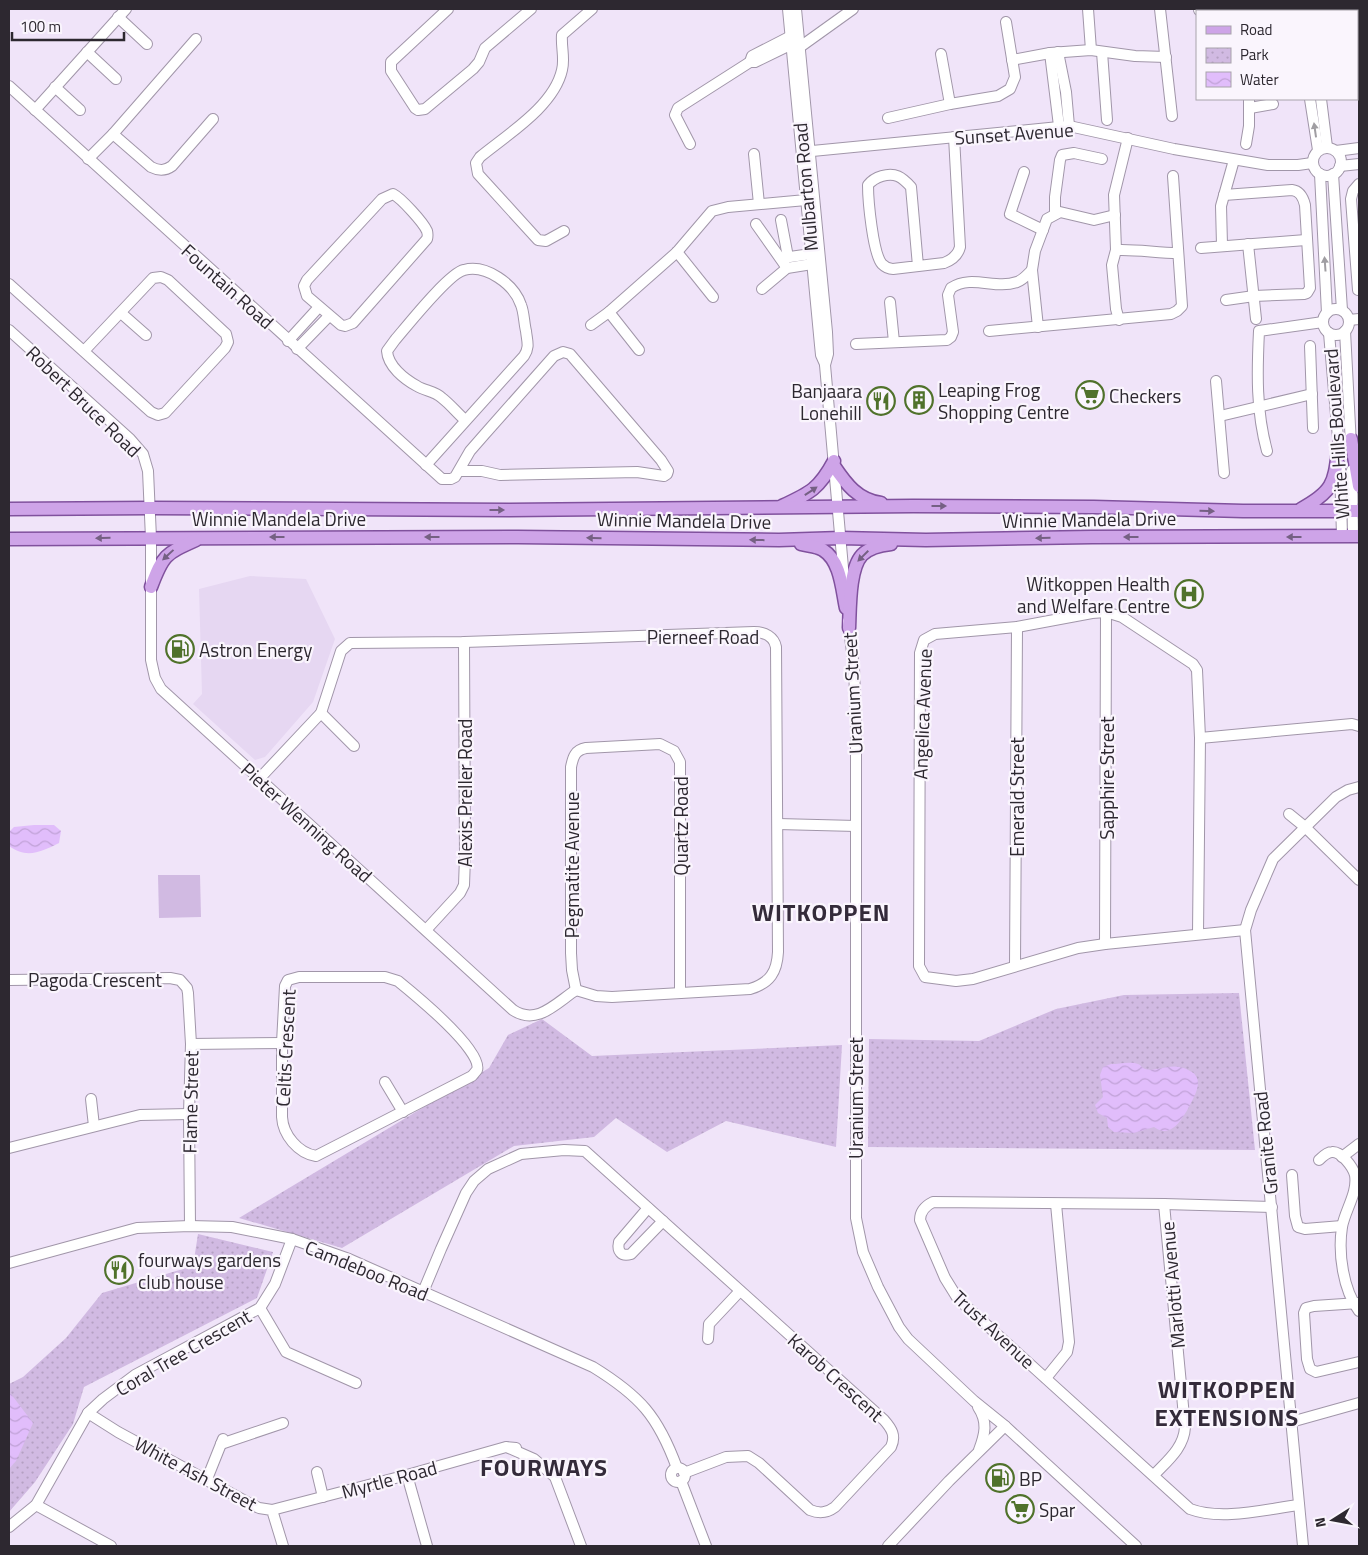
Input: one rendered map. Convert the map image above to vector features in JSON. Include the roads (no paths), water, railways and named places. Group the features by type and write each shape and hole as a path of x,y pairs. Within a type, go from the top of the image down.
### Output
{"main road":[{"path":"1345,441 1359,486"},
{"path":"1298,511 1318,500 1329,489 1345,441"},
{"path":"777,508 816,488 834,464 847,486 862,497 876,502 913,506"},
{"name":"Winnie Mandela Drive","path":"9,508 510,510 913,506 1084,507 1202,511 1351,511"},
{"name":"Winnie Mandela Drive","path":"9,539 518,536 926,540 1351,536"},
{"path":"151,587 158,568 170,551 200,538"},
{"path":"779,540 819,548 831,556 837,569 848,613"},
{"path":"849,628 855,566 863,554 872,548 887,544 926,540"}],"street":[{"path":"35,110 126,9"},
{"path":"448,9 391,62 391,71 418,110 425,109 473,69 479,62 485,48 532,9"},
{"path":"564,232 546,241 538,240 478,174 476,163 480,157 550,98 559,82 563,68 562,35 592,9"},
{"name":"Mulbarton Road","path":"788,9 794,44 827,332 828,354 825,365"},
{"name":"Mulbarton Road","path":"794,44 796,9"},
{"path":"690,144 675,115 678,108 750,62 755,62 794,44 853,9"},
{"path":"1088,9 1108,120"},
{"path":"1160,9 1172,116"},
{"path":"118,17 147,44"},
{"path":"888,118 950,104 998,96 1006,92 1013,85 1015,76 1006,22"},
{"path":"88,159 114,134 196,39"},
{"path":"1012,60 1054,52 1097,51 1135,56 1166,57"},
{"path":"87,52 116,79"},
{"path":"1054,52 1064,126"},
{"path":"941,54 950,104"},
{"name":"Fountain Road","path":"9,86 442,479 451,479 460,471"},
{"path":"55,87 80,110"},
{"path":"1310,100 1327,149 1340,158 1337,170 1342,310"},
{"path":"1321,100 1327,149"},
{"path":"1246,144 1249,103 1274,104"},
{"path":"114,134 151,167 164,170 172,166 213,118"},
{"name":"Sunset Avenue","path":"806,151 1064,126 1234,160 1274,166 1312,163"},
{"path":"918,266 911,187 903,178 894,174 875,178 870,182 868,190 872,229 880,262 890,269 918,266 944,263 949,261 958,253 960,247 954,137"},
{"path":"1119,320 1116,309 1112,265 1116,250 1115,191 1128,138"},
{"path":"1359,148 1327,149 1313,156 1312,163 1315,170 1326,176 1337,170 1359,164"},
{"name":"Mulbarton Road","path":"806,151 806,200 821,355 825,365 841,538"},
{"path":"1055,214 1055,197 1062,155 1074,153 1102,159"},
{"path":"754,154 759,204"},
{"path":"1222,245 1221,206 1234,160"},
{"path":"1024,172 1010,214 1043,230"},
{"path":"1267,451 1260,429 1258,406 1258,332 1325,317 1333,309 1342,310 1354,320 1345,331 1337,335 1329,333 1324,326 1325,317 1320,174"},
{"path":"989,331 1119,320 1171,314 1180,309 1182,306 1173,176"},
{"path":"1358,290 1357,247 1351,199 1353,191 1359,184"},
{"path":"1224,195 1295,190 1303,197 1310,288 1307,293 1297,295 1254,296 1226,300"},
{"path":"389,195 396,195 426,228 427,239 353,323 341,326 319,307 305,292 304,286 307,280 382,199 389,195"},
{"path":"591,325 609,312 677,252 712,212 728,206 806,200"},
{"path":"1038,327 1032,270 1034,251 1048,219 1060,212 1094,220 1116,215"},
{"path":"762,289 785,261 781,220"},
{"path":"756,224 785,261"},
{"path":"1201,248 1306,240"},
{"path":"1248,244 1256,319"},
{"path":"1116,250 1138,249 1156,253 1178,254"},
{"path":"677,252 713,297"},
{"path":"785,261 812,259"},
{"path":"426,465 524,356 529,346 521,304 509,287 499,277 486,271 466,269 452,276 387,351 389,362 400,372 417,387 442,397 465,420"},
{"path":"856,344 947,340 952,337 953,332 948,295 953,286 976,281 1002,284 1019,281 1032,270"},
{"path":"10,288 84,351 151,412 158,415 165,413 225,348 228,342 226,334 164,278 153,278 84,351"},
{"path":"1019,281 1034,287"},
{"path":"890,302 894,342"},
{"path":"288,341 319,307"},
{"path":"609,312 639,350"},
{"path":"121,313 146,335"},
{"path":"297,349 329,316"},
{"name":"Robert Bruce Road","path":"9,330 130,439 143,454 148,471 152,538"},
{"name":"White Hills Boulevard","path":"1345,331 1345,441"},
{"name":"White Hills Boulevard","path":"1329,333 1345,441 1351,511 1351,536"},
{"path":"1310,346 1313,428"},
{"path":"563,352 570,354 661,460 668,471 664,476 637,472 500,475 482,471 460,471 470,451 554,356 563,352"},
{"path":"1216,381 1224,473"},
{"path":"1220,416 1312,394"},
{"name":"Pieter Wenning Road","path":"152,538 151,660 158,685 165,694 520,1015 538,1016 576,990"},
{"name":"Uranium Street","path":"841,538 854,668 856,721 856,1226 867,1261 878,1287 899,1327 915,1346 1136,1546"},
{"name":"Angelica Avenue","path":"1198,934 1200,738 1197,670 1193,664 1122,617 1106,612 1017,627 935,634 924,640 920,653 919,966 925,977 956,981 995,974 1059,953 1105,944 1246,930"},
{"name":"Sapphire Street","path":"1105,944 1106,612"},
{"name":"Emerald Street","path":"1015,966 1017,627"},
{"name":"Pierneef Road","path":"259,779 320,713 341,651 350,643 464,642 754,632 769,636 776,647 778,952 775,971 765,983 750,989 603,997 576,990"},
{"name":"Alexis Preller Road","path":"426,930 460,893 464,885 464,642"},
{"path":"320,713 354,746"},
{"path":"1200,738 1352,724 1359,726"},
{"name":"Quartz Road","path":"586,748 660,744 674,751 680,762 680,993"},
{"name":"Pegmatite Avenue","path":"576,990 571,953 572,767 574,754 580,749 586,748"},
{"name":"Granite Road","path":"1303,1546 1246,930 1251,910 1268,868 1277,854 1342,793 1359,787"},
{"path":"1289,814 1305,827 1359,880"},
{"path":"778,824 856,826"},
{"name":"Celtis Crescent","path":"299,977 385,977 398,981 460,1036 471,1050 479,1066 472,1076 403,1112 316,1156 309,1154 292,1141 284,1129 282,1117 282,1043 285,986 288,980 299,977"},
{"name":"Pagoda Crescent","path":"9,980 170,978 180,980"},
{"name":"Flame Street","path":"180,980 187,988 188,993 191,1044 189,1114 190,1226"},
{"path":"191,1044 282,1043"},
{"path":"385,1082 403,1112"},
{"path":"91,1099 94,1126"},
{"path":"9,1148 140,1115 189,1114"},
{"path":"1342,1157 1359,1144"},
{"name":"Karob Crescent","path":"423,1292 466,1193 474,1180 488,1169 515,1156 546,1151 585,1151 884,1420 893,1432 891,1447 835,1507 826,1512 816,1513 810,1510 759,1463 748,1456 726,1457 678,1475"},
{"path":"1319,1160 1332,1152 1342,1157 1352,1168 1355,1177 1354,1208 1342,1226 1342,1260 1346,1279 1358,1309 1314,1306 1306,1308 1304,1313 1307,1359 1310,1369 1316,1372 1359,1362"},
{"path":"1292,1175 1295,1216 1298,1227 1305,1229 1342,1226"},
{"name":"Trust Avenue","path":"1272,1207 933,1202 927,1205 920,1215 923,1228 945,1278 958,1299 1190,1509 1204,1514 1230,1514 1299,1505"},
{"path":"1046,1378 1067,1352 1069,1342 1056,1204"},
{"name":"Marlotti Avenue","path":"1154,1475 1180,1447 1184,1441 1185,1434 1164,1204"},
{"path":"648,1208 619,1242 621,1254 631,1254 662,1221"},
{"name":"Camdeboo Road","path":"9,1263 136,1228 190,1226 232,1227 292,1240 348,1259 592,1367 620,1384 632,1394 655,1421 660,1431 662,1445 678,1475 698,1546"},
{"name":"Coral Tree Crescent","path":"9,1527 36,1505 88,1413 102,1399 135,1374 260,1308 275,1284 292,1240"},
{"path":"708,1339 709,1324 740,1290"},
{"path":"260,1308 286,1352 356,1383"},
{"path":"974,1400 981,1412 986,1427 978,1453"},
{"path":"1291,1422 1358,1402"},
{"name":"White Ash Street","path":"88,1413 118,1432 259,1508 272,1510 283,1546"},
{"path":"207,1479 222,1441 283,1423"},
{"path":"888,1546 1005,1426"},
{"name":"Myrtle Road","path":"272,1510 506,1447 534,1459 555,1477 581,1546"},
{"path":"317,1472 323,1497"},
{"path":"407,1475 427,1546"},
{"path":"36,1505 111,1546"},
{"name":"Camdeboo Road","path":"690,1516 706,1546"}],"water":[{"path":"54,825 61,831 59,843 34,853 22,852 9,846 9,832 14,827"},
{"path":"1135,1063 1144,1069 1150,1070 1177,1067 1192,1072 1198,1081 1197,1089 1184,1116 1176,1126 1166,1131 1154,1127 1134,1133 1114,1132 1108,1127 1107,1118 1098,1113 1095,1105 1103,1097 1100,1075 1103,1067 1111,1064"},
{"path":"11,1394 33,1423 16,1461 9,1469 9,1395"}],"place":[{"name":"Checkers","path":"1090,395"},
{"name":"Leaping Frog Shopping Centre","path":"919,400"},
{"name":"Banjaara Lonehill","path":"881,401"},
{"name":"Witkoppen Health and Welfare Centre","path":"1189,594"},
{"name":"Astron Energy","path":"180,649"},
{"name":"fourways gardens club house","path":"119,1270"},
{"name":"BP","path":"1000,1478"},
{"name":"Spar","path":"1020,1509"}],"district":[{"name":"WITKOPPEN","path":"821,912"},
{"name":"WITKOPPEN EXTENSIONS","path":"1227,1403"},
{"name":"FOURWAYS","path":"544,1467"}]}
